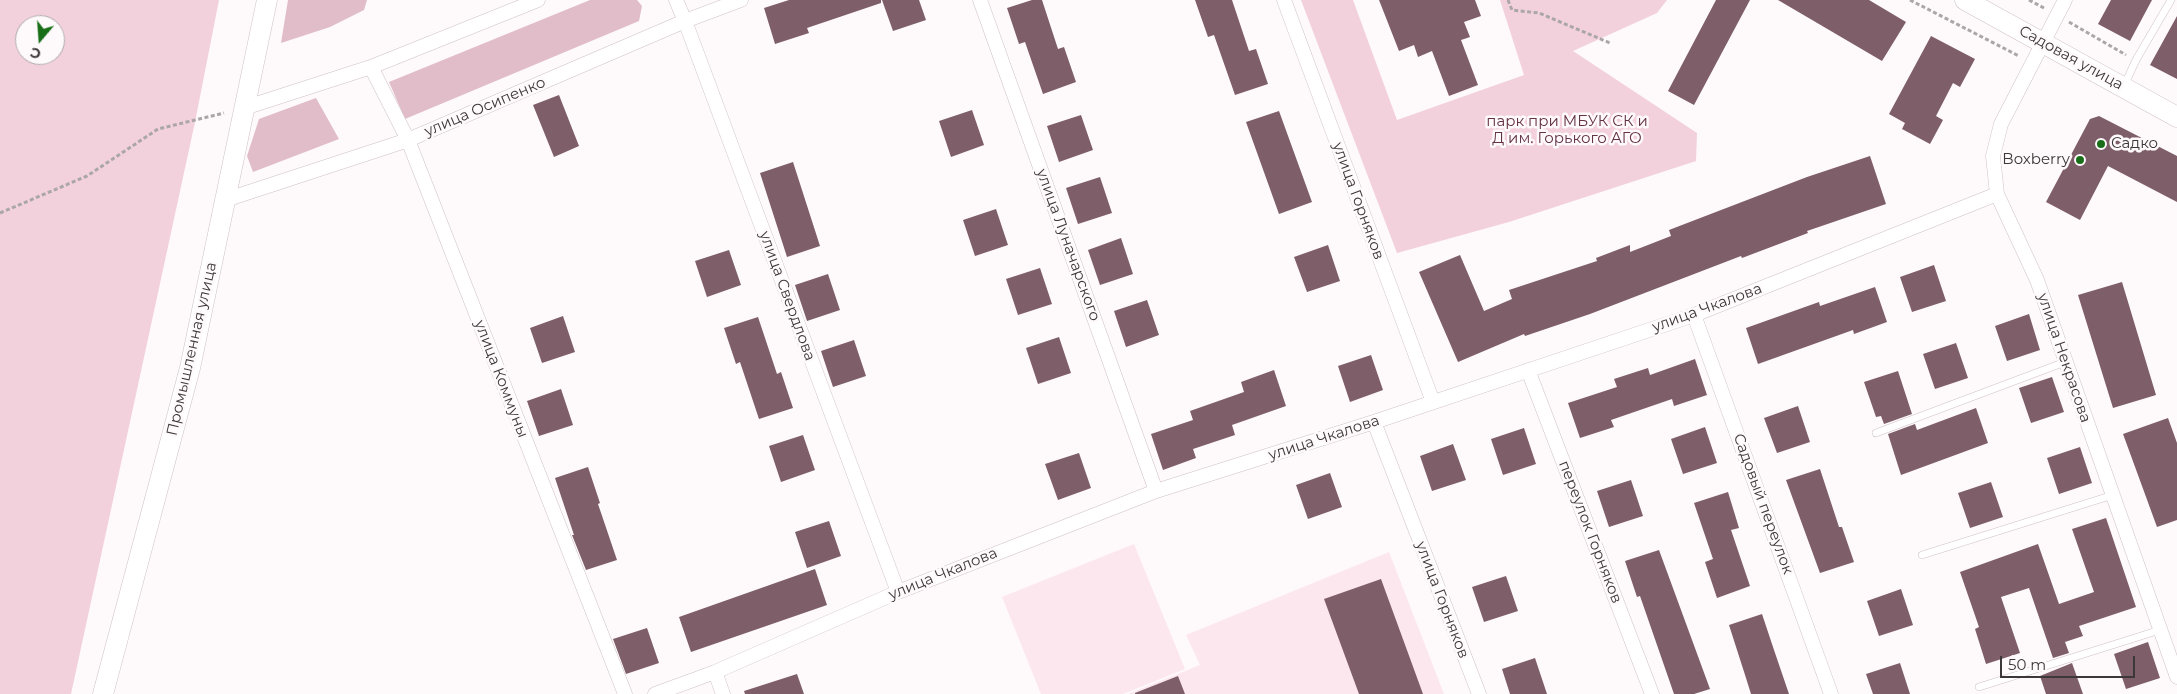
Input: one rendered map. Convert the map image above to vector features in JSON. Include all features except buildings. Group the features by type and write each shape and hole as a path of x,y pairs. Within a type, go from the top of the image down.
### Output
{"main road":[{"name":"Промышленная улица","path":"103,694 190,368 267,0"},
{"name":"Садовая улица","path":"1965,0 2177,117"}],"street":[{"path":"244,108 371,66 538,0"},
{"name":"улица Свердлова","path":"676,0 898,592"},
{"name":"улица Осипенко","path":"226,200 408,140 685,21 740,0"},
{"name":"улица Луначарского","path":"980,0 1156,491"},
{"name":"улица Горняков","path":"1284,0 1433,402"},
{"path":"2043,43 2065,0"},
{"name":"улица Некрасова","path":"2043,43 2001,124 1993,156 1997,194 2037,280 2177,677"},
{"name":"улица Коммуны","path":"371,66 408,140 625,694"},
{"name":"улица Чкалова","path":"655,694 715,672 898,592 1156,491 1374,422 1694,315 1997,194"},
{"name":"Садовый переулок","path":"1694,315 1831,694"},
{"name":"переулок Горняков","path":"1528,370 1652,694"},
{"name":"улица Горняков","path":"1374,422 1478,694"},
{"path":"715,672 723,694"}],"lane":[{"path":"2124,87 2136,60 2170,0"},
{"path":"1876,433 2065,362"},
{"path":"1922,555 2113,495"},
{"path":"1979,687 2160,630"}],"path":[{"path":"1508,0 1512,10 1539,13 1610,43"},
{"path":"1910,0 2033,63"},
{"path":"2029,0 2034,1 2136,60"},
{"path":"0,213 87,176 158,129 244,108"}],"shaded area":[{"path":"288,0 367,0 364,10 330,27 281,43"},
{"path":"590,0 637,0 642,6 639,21 405,119 389,82"},
{"path":"316,98 339,139 253,172 247,156 259,119"},
{"path":"1134,544 1185,669 1123,694 1041,694 1002,597"},
{"path":"1389,552 1444,694 1128,694 1200,665 1186,635"}],"green space":[{"path":"0,0 219,0 195,122 71,694 0,694"},
{"name":"парк при МБУК СК и Д им. Горького АГО","path":"1301,0 1353,0 1397,120 1524,75 1500,0 1667,0 1657,13 1573,51 1697,133 1696,161 1509,222 1397,253"}],"place":[{"name":"Садко","path":"2101,144"},
{"name":"Boxberry","path":"2080,160"}]}
